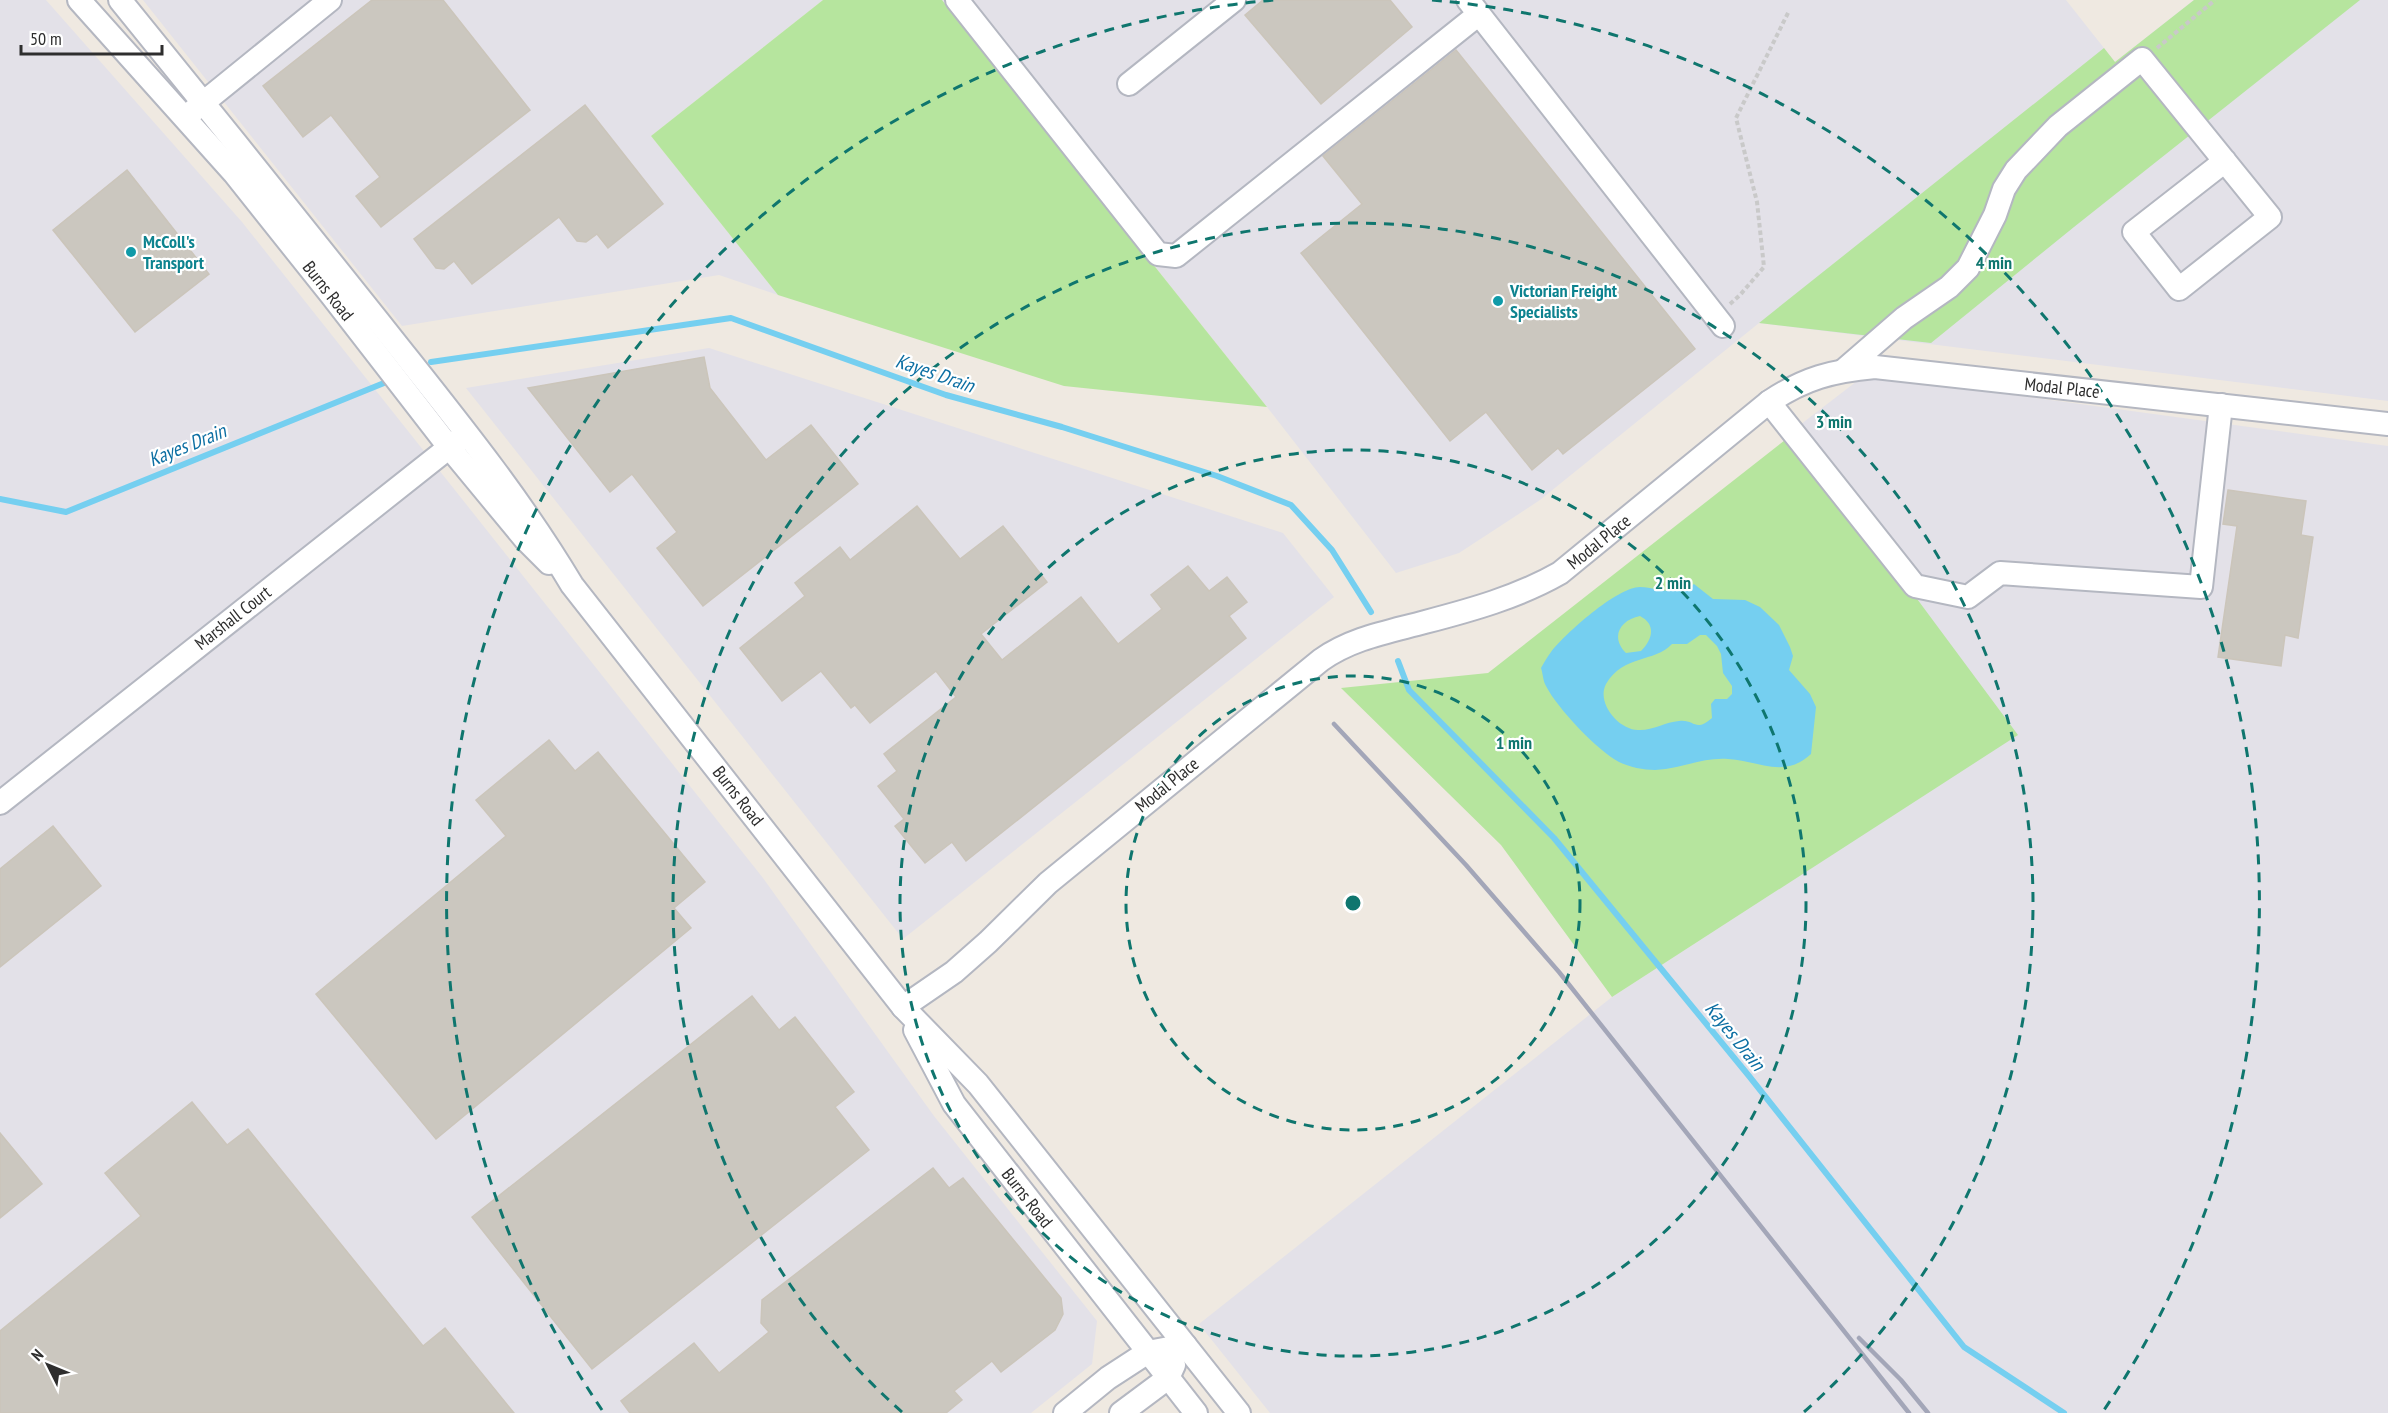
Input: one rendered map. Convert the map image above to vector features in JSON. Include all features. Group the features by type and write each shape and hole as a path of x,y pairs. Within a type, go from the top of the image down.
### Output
{"street":[{"name":"Burns Road","path":"79,0 234,173 449,447 525,538 572,585 903,1007 978,1084 1239,1413"},
{"name":"Burns Road","path":"120,0 467,434 540,531 572,585"},
{"path":"184,118 330,0"},
{"path":"957,0 1158,254 1176,256 1474,7 1719,320"},
{"path":"1129,84 1234,0"},
{"path":"1844,370 1904,318 1949,287 1968,268 1995,214 2004,189 2016,170 2058,126 2142,60 2225,161 2271,217 2179,289 2134,232 2225,161"},
{"name":"Modal Place","path":"903,1007 954,972 1056,876 1328,655 1367,637 1521,594 1560,573 1769,402 1790,388 1815,376 1844,370 1875,368 1914,371 2388,424"},
{"path":"1769,402 1915,586 1968,597 2000,573 2201,587 2221,405"},
{"name":"Marshall Court","path":"0,803 467,434"},
{"name":"Burns Road","path":"903,1007 954,1104 1196,1413"},
{"path":"1065,1413 1108,1378 1148,1352 1185,1345"},
{"path":"1121,1413 1168,1378 1185,1345"}],"path":[{"path":"2142,60 2216,0"},
{"path":"1719,320 1764,267 1756,202 1736,118 1789,11"}],"shaded area":[{"path":"0,0 46,0 242,222 763,878 934,1116 1097,1321 1092,1364 1031,1413 0,1413"},
{"path":"143,0 823,0 651,136 778,295 719,275 402,326"},
{"path":"942,0 2066,0 2115,62 2194,0 2388,0 2388,401 1759,323 1540,500 1459,553 1396,573 1267,407"},
{"path":"709,348 1283,533 1334,597 903,939 466,388"},
{"path":"1861,378 1912,381 2388,446 2388,1413 1270,1413 1199,1324 1612,997 2017,735 1783,438"}],"green space":[{"path":"823,0 942,0 1267,407 1064,386 778,295 651,136"},
{"path":"2194,0 2360,0 1931,343 1759,323 2104,48 2115,62"},
{"path":"1794,433 2018,735 1612,997 1501,845 1341,688 1488,673"}],"water":[{"path":"1694,584 1713,599 1745,600 1760,607 1779,625 1793,656 1789,670 1810,694 1816,707 1811,754 1801,761 1791,766 1781,767 1719,759 1664,769 1651,770 1632,767 1619,762 1600,749 1568,717 1551,695 1545,684 1541,668 1558,644 1592,613 1630,589 1640,587 1674,591","holes":["1640,616 1651,628 1650,637 1641,651 1626,653 1621,647 1618,635 1627,621","1700,635 1706,635 1717,646 1721,654 1723,673 1732,686 1732,694 1727,699 1715,699 1711,704 1712,718 1702,725 1679,721 1638,730 1624,725 1611,714 1604,699 1604,691 1613,674 1630,663 1665,650 1672,644 1687,644"]}],"building":[{"path":"372,0 443,0 530,110 381,227 356,196 380,177 331,115 303,137 263,86"},
{"path":"1263,0 1390,0 1412,27 1321,104 1245,15"},
{"name":"Victorian Freight Specialists","path":"1456,50 1695,349 1563,454 1558,448 1532,470 1486,412 1450,441 1301,253 1362,204 1323,156"},
{"path":"585,105 663,204 608,248 597,234 586,242 577,241 559,217 472,284 454,261 444,269 436,268 414,239"},
{"name":"McColl's Transport","path":"127,170 209,274 135,332 53,230"},
{"path":"704,357 710,388 766,460 811,425 858,484 703,606 657,548 677,532 632,474 610,492 528,388"},
{"path":"2228,490 2306,501 2301,535 2313,537 2298,638 2285,635 2281,666 2218,657 2237,526 2223,524"},
{"path":"917,506 960,559 1003,526 1047,582 981,634 1002,660 1081,597 1118,644 1162,609 1151,595 1188,566 1209,591 1227,577 1247,602 1229,616 1246,638 966,861 952,842 925,863 895,826 904,819 878,786 897,771 884,754 956,697 936,671 870,723 855,705 851,708 821,671 782,701 740,648 805,596 795,583 840,547 850,560"},
{"path":"549,740 575,771 598,752 705,882 674,908 691,928 436,1139 316,994 506,836 476,800"},
{"path":"53,826 101,886 0,967 0,869"},
{"path":"752,996 779,1030 795,1017 854,1092 835,1107 869,1150 592,1369 472,1217"},
{"path":"192,1102 227,1145 248,1129 423,1346 445,1328 514,1413 0,1413 0,1331 141,1216 105,1173"},
{"path":"0,1133 42,1184 0,1218"},
{"path":"933,1168 949,1188 963,1178 1061,1298 1063,1314 1055,1330 1001,1372 992,1361 954,1391 962,1400 946,1413 630,1413 621,1401 694,1343 719,1373 769,1332 761,1323 762,1300"}],"waterway":[{"name":"Kayes Drain","path":"431,362 731,318 946,395 1062,427 1217,476 1291,505 1332,550 1371,612"},
{"name":"Kayes Drain","path":"0,499 66,512 384,383"},
{"name":"Kayes Drain","path":"1398,661 1409,690 1554,838 1749,1076 1964,1347 2064,1413"}],"railway":[{"path":"1334,724 1466,865 1559,972 1909,1413"},
{"path":"1859,1338 1901,1380 1928,1413"}],"place":[{"name":"McColl's Transport","path":"131,252"},
{"name":"Victorian Freight Specialists","path":"1498,301"}]}
